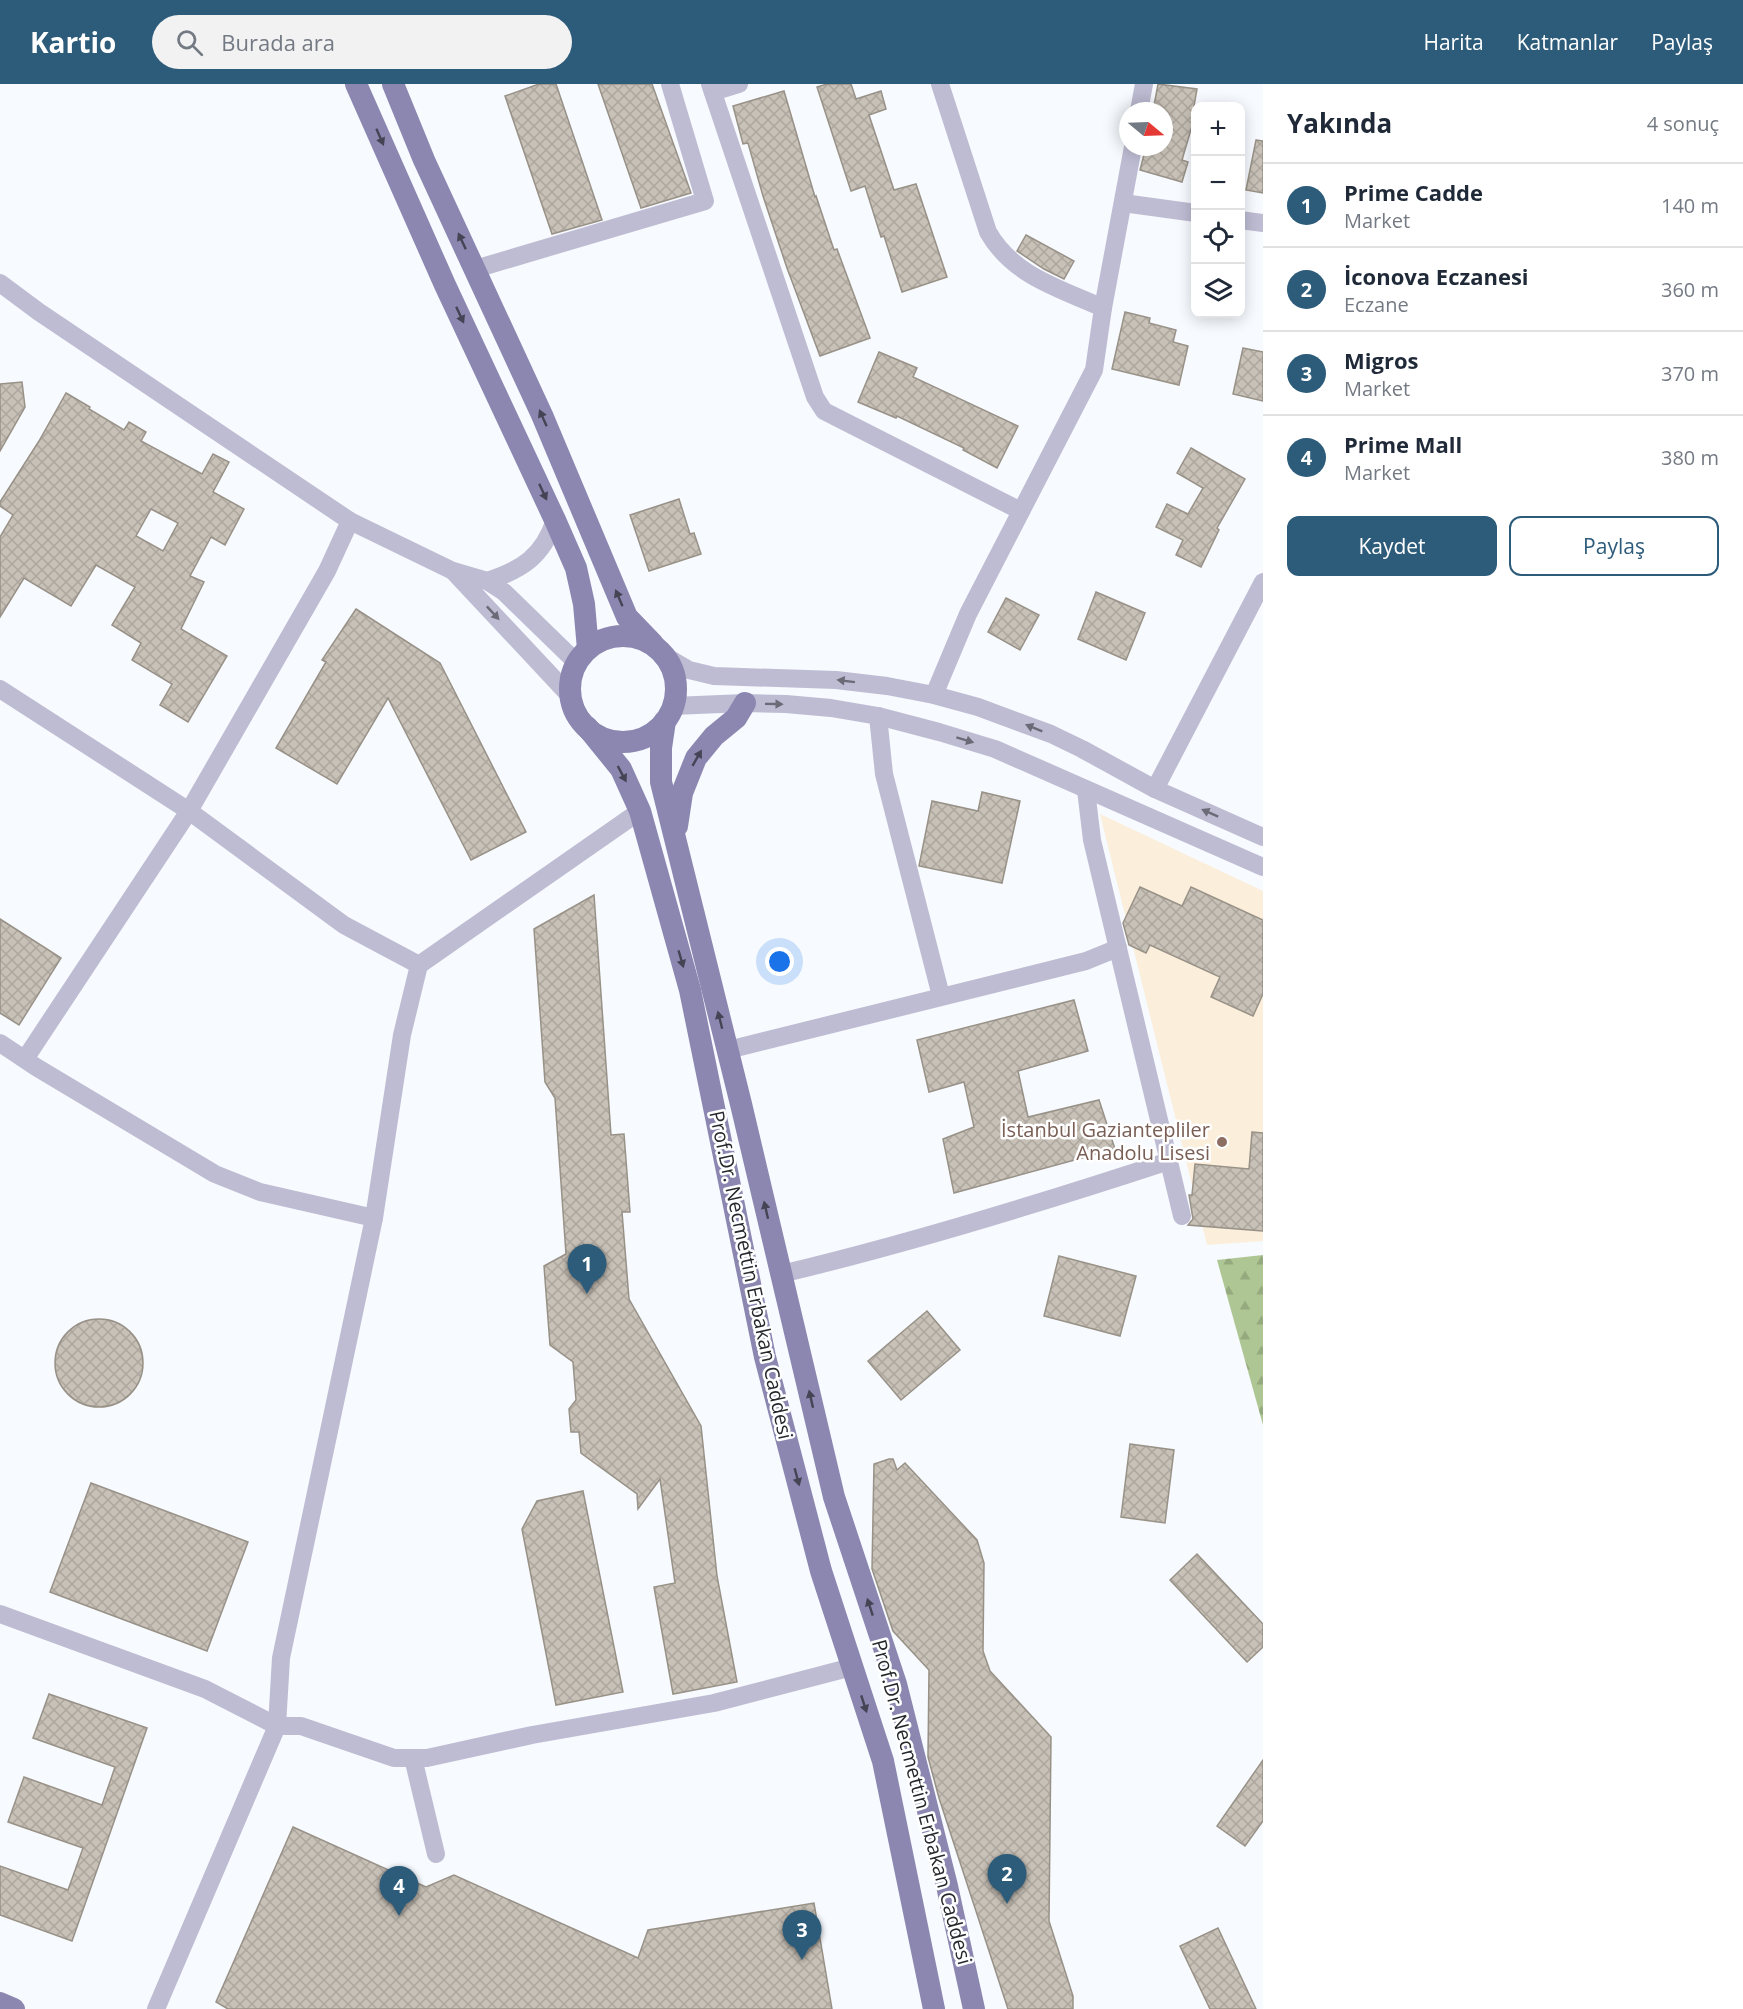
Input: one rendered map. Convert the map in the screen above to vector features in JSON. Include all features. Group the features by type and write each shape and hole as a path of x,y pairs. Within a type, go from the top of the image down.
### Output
{"main road":[{"path":"356,84 445,285 576,568 584,604 582,656 571,679 571,697 576,714 587,727 602,737 618,742 636,740 652,733 669,714 676,689 674,672 659,650 627,617 542,415 424,159 393,84"},
{"path":"582,656 603,640 620,636 637,637 659,650"},
{"path":"674,833 678,823 682,793 696,758 714,736 736,718 745,703"},
{"name":"Prof.Dr. Necmettin Erbakan Caddesi","path":"669,714 661,748 661,782 728,1050 834,1497 896,1684 947,1886 974,2009"},
{"name":"Prof.Dr. Necmettin Erbakan Caddesi","path":"587,727 621,769 640,811 690,990 765,1357 822,1571 883,1761 934,2009"},
{"path":"0,2003 14,2009"}],"street":[{"path":"475,269 705,201 670,84"},
{"path":"739,84 711,88 815,397 824,411 1021,511"},
{"path":"940,84 988,232 999,250 1018,268 1032,276 1103,308"},
{"path":"1141,102 1144,84"},
{"path":"934,695 968,615 1094,370 1131,156"},
{"path":"1123,203 1191,212"},
{"path":"1245,221 1263,223"},
{"path":"0,283 39,312 350,521 453,571 487,580 582,656"},
{"path":"487,580 513,571 531,559 546,541 555,520"},
{"path":"25,1059 189,811 327,571 350,521"},
{"path":"453,571 571,697"},
{"path":"1155,789 1263,582"},
{"path":"659,650 689,670 714,676 836,680 934,695 978,707 1051,734 1155,789 1263,837"},
{"path":"0,689 189,811 344,925 419,965"},
{"path":"669,714 745,703 831,708 878,716 995,749 1263,867"},
{"path":"878,716 884,774 941,996"},
{"path":"1086,789 1092,840 1182,1216"},
{"path":"156,2009 277,1726 281,1658 374,1218 402,1035 419,965 640,811"},
{"path":"728,1050 1086,961 1118,948"},
{"path":"0,1043 215,1174 260,1192 374,1218"},
{"path":"781,1274 1034,1205 1169,1161"},
{"path":"0,1614 205,1689 277,1726 301,1726 394,1758 427,1758 532,1735 714,1703 852,1667"},
{"path":"413,1758 435,1854"}],"shaded area":[{"path":"1100,814 1263,891 1263,1241 1207,1245"}],"green space":[{"path":"1263,1255 1263,1425 1217,1260"}],"building":[{"path":"539,84 556,84 602,220 552,234 505,96"},
{"path":"598,84 652,84 691,193 641,208"},
{"path":"827,84 851,84 856,99 881,91 886,109 869,115 894,190 916,184 947,277 902,292 865,186 851,191 817,87"},
{"path":"1158,84 1197,89 1195,102 1191,102 1191,129 1182,160 1188,162 1182,182 1140,170 1144,156 1173,156 1173,102 1155,102"},
{"path":"784,91 815,197 870,338 820,356 787,268 748,143 743,144 733,106"},
{"path":"1256,140 1263,141 1263,193 1246,190"},
{"path":"1026,235 1074,261 1064,279 1017,251"},
{"path":"1125,312 1150,318 1149,323 1176,330 1173,342 1188,346 1179,385 1112,369"},
{"path":"1243,348 1263,352 1263,401 1233,394"},
{"path":"879,352 917,368 913,377 1018,426 997,468 963,450 964,448 897,416 896,418 858,402"},
{"path":"22,382 25,407 0,451 0,384"},
{"path":"66,393 124,430 129,422 146,432 141,441 202,474 213,454 229,462 213,492 244,509 225,545 211,537 190,576 204,582 181,629 227,656 188,722 160,705 172,684 132,660 141,643 112,625 135,587 96,565 71,606 24,578 0,617 0,537 13,515 0,506 0,502","holes":["151,509 178,523 163,551 136,536"]},
{"path":"1191,448 1245,479 1217,528 1219,530 1201,567 1176,555 1183,540 1156,527 1167,504 1188,514 1203,488 1177,473"},
{"path":"679,499 690,534 694,533 701,554 649,571 630,515"},
{"path":"1096,592 1145,613 1126,660 1078,639"},
{"path":"1006,598 1039,615 1020,650 988,632"},
{"path":"356,609 440,663 526,832 471,860 388,698 337,784 276,748 326,662 322,660"},
{"path":"982,792 1020,801 1002,883 919,866 932,801 978,811"},
{"path":"1140,887 1182,906 1191,887 1263,920 1263,994 1253,1016 1211,997 1220,977 1150,945 1146,953 1129,945 1123,923"},
{"path":"594,895 611,1135 624,1134 630,1212 622,1212 629,1299 701,1426 717,1576 737,1682 673,1694 654,1587 675,1583 660,1479 638,1509 637,1494 581,1453 579,1432 571,1432 569,1409 576,1400 573,1362 550,1345 544,1266 566,1254 555,1098 545,1082 534,929"},
{"path":"0,919 61,958 19,1025 0,1013"},
{"path":"1074,1000 1088,1051 1018,1071 1028,1117 1099,1100 1115,1149 954,1193 943,1139 974,1127 964,1082 929,1092 917,1040"},
{"path":"1252,1132 1263,1133 1263,1231 1188,1225 1193,1219 1189,1195 1192,1195 1195,1164 1249,1169"},
{"path":"1059,1256 1136,1276 1120,1336 1044,1316"},
{"path":"927,1311 960,1350 901,1400 868,1361"},
{"path":"99,1319 116,1322 130,1332 140,1346 143,1363 140,1380 130,1394 116,1404 99,1407 82,1404 68,1394 58,1380 55,1363 58,1346 68,1332 82,1322"},
{"path":"1130,1444 1174,1450 1165,1523 1121,1517"},
{"path":"893,1459 897,1470 905,1463 977,1540 984,1563 983,1651 990,1671 1051,1737 1049,1921 1073,1996 1073,2009 1008,2009 939,1798 928,1757 929,1670 893,1631 872,1569 874,1464"},
{"path":"91,1483 248,1542 207,1651 50,1592"},
{"path":"583,1491 623,1692 556,1705 522,1529 537,1501"},
{"path":"1197,1554 1263,1624 1263,1647 1247,1662 1170,1580"},
{"path":"49,1694 147,1728 72,1941 0,1915 0,1866 68,1890 83,1848 8,1822 24,1777 102,1805 115,1767 33,1738"},
{"path":"1263,1760 1263,1821 1245,1846 1217,1826"},
{"path":"293,1827 426,1887 454,1875 638,1958 648,1930 814,1903 832,2009 228,2009 216,2002"},
{"path":"1218,1928 1256,2009 1210,2009 1180,1946"}],"place":[{"name":"İstanbul Gaziantepliler Anadolu Lisesi","path":"1222,1142"},
{"name":"Prime Cadde","path":"587,1294"},
{"name":"İconova Eczanesi","path":"1007,1904"},
{"name":"Prime Mall","path":"399,1916"},
{"name":"Migros","path":"802,1960"}]}
